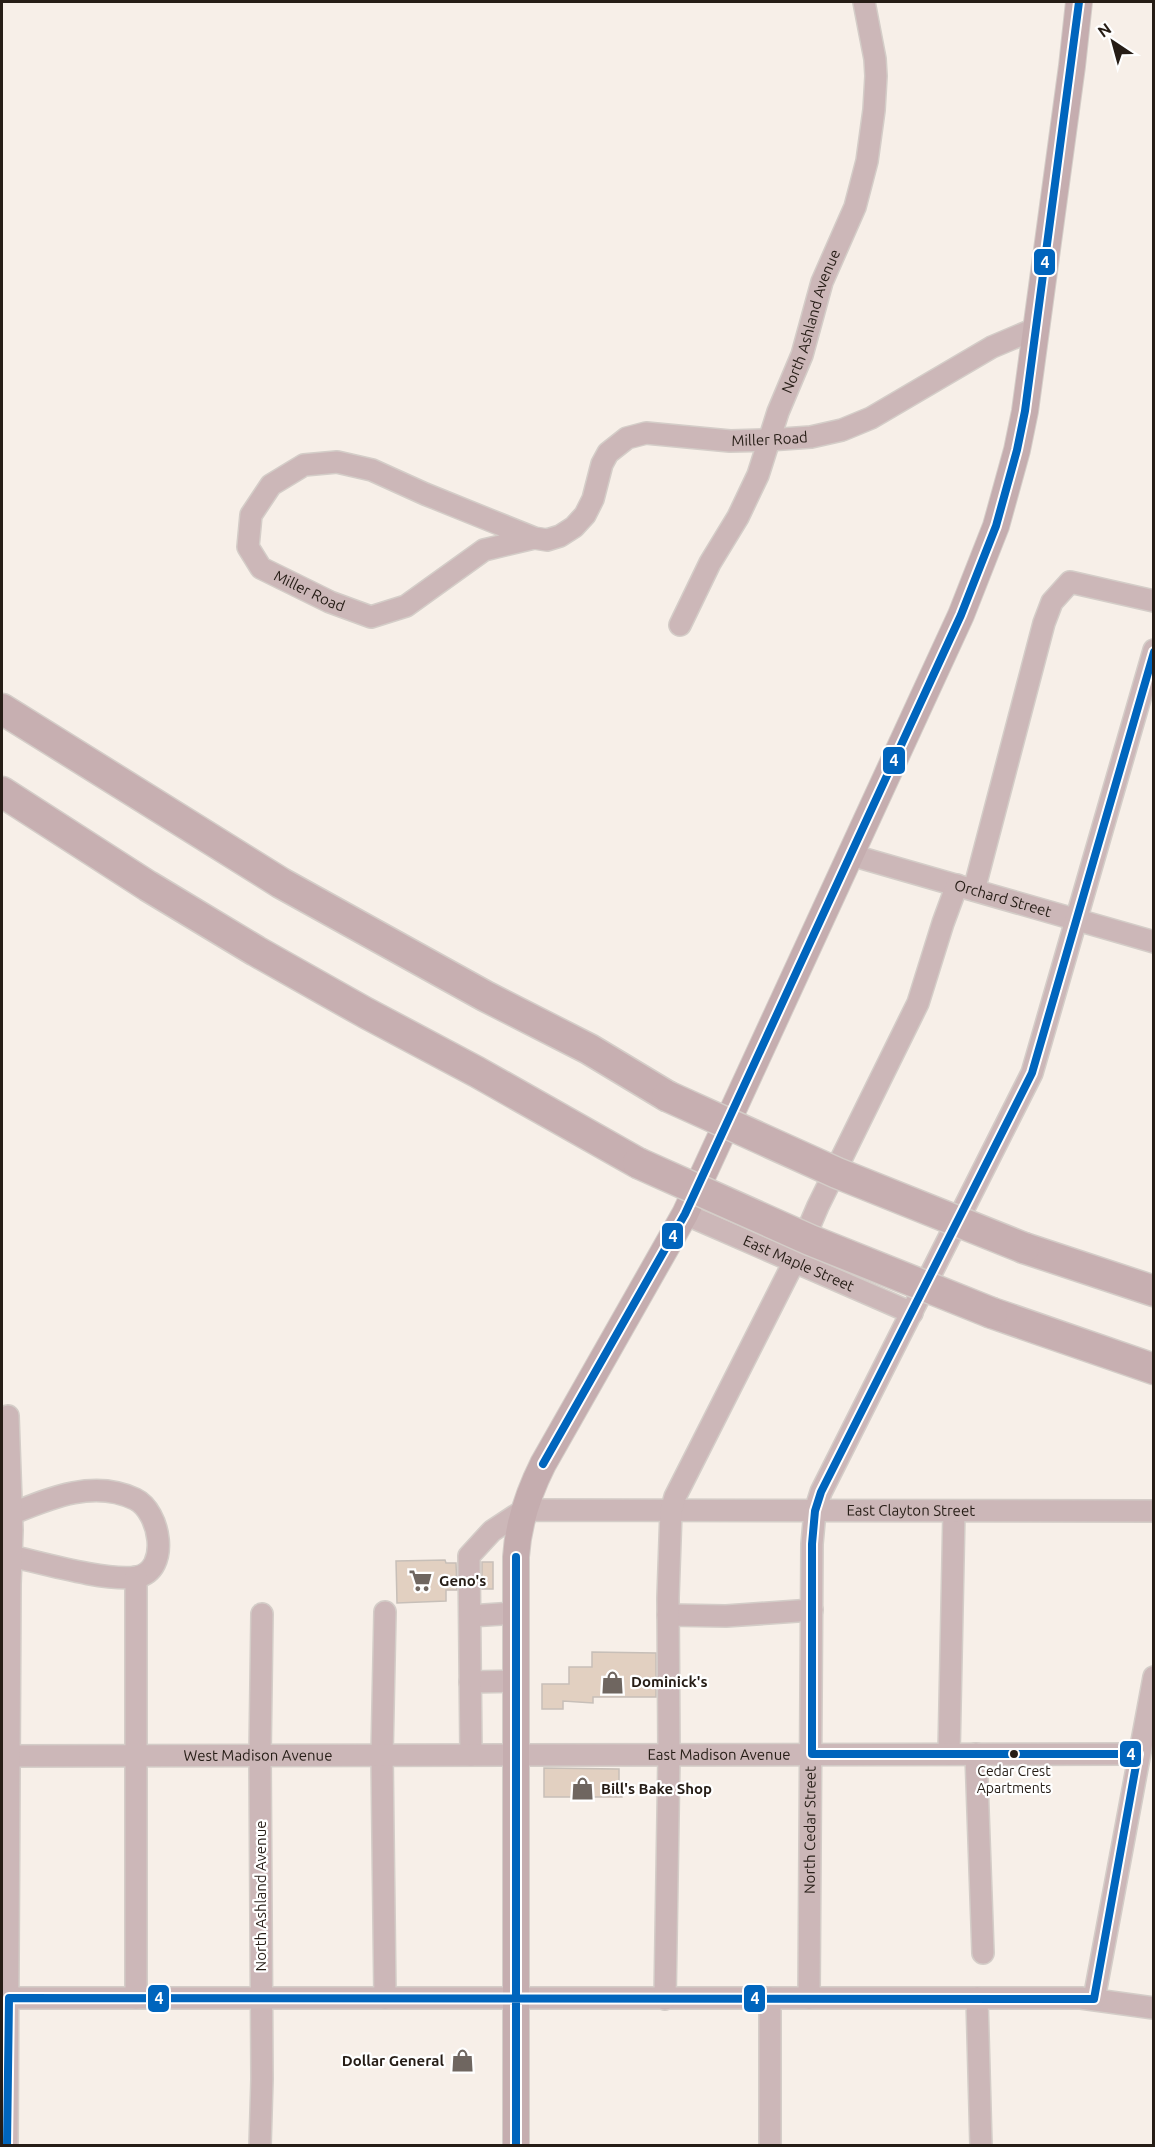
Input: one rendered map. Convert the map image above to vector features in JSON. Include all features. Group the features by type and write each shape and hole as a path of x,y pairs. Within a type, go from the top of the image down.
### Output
{"highway":[{"path":"2,709 281,883 444,974 589,1049 668,1096 837,1173 1024,1248 1154,1291"},
{"path":"2,792 148,886 256,951 638,1163 810,1240 992,1313 1154,1369"}],"main road":[{"path":"516,2145 516,1613 517,1541 524,1510 543,1464 685,1214 961,615 996,526 1017,450 1037,328 1079,2"}],"street":[{"name":"North Ashland Avenue","path":"680,625 710,563 738,517 758,475 802,355 822,282 855,207 867,161 876,76 864,2"},
{"name":"Miller Road","path":"534,538 484,550 406,606 371,617 330,602 261,568 248,547 251,515 271,485 304,465 337,462 372,470 534,538 547,540 560,536 574,527 585,515 593,499 602,464 608,453 616,445 635,434 646,433 730,441 811,437 842,429 871,418 992,347 1037,328"},
{"path":"665,1999 669,1755 668,1615 671,1510 675,1497 794,1262 818,1206 918,1003 943,922 966,888 1052,602 1070,582 1154,601"},
{"name":"North Cedar Street","path":"809,1998 812,1544 815,1511 825,1484 1032,1073 1154,650"},
{"name":"Orchard Street","path":"851,855 1154,942"},
{"name":"East Maple Street","path":"685,1214 912,1313"},
{"path":"7,2145 6,1630 11,1556 8,1416"},
{"path":"11,1514 74,1491 114,1493 136,1499 146,1507 157,1531 158,1554 153,1566 146,1573 136,1577 101,1575 11,1556"},
{"path":"471,1755 469,1556 492,1531 524,1510"},
{"name":"East Clayton Street","path":"524,1510 1154,1511"},
{"path":"949,1754 954,1511"},
{"path":"136,1577 136,1998"},
{"path":"668,1615 726,1616 812,1610"},
{"path":"385,1612 381,1755 386,1998"},
{"path":"470,1616 516,1613"},
{"name":"North Ashland Avenue","path":"260,2145 262,1614"},
{"path":"1094,1999 1154,1677"},
{"path":"470,1682 516,1681"},
{"path":"976,1754 983,1953"},
{"name":"East Madison Avenue","path":"516,1755 1138,1754"},
{"name":"West Madison Avenue","path":"6,1756 516,1755"},
{"path":"5,1998 1094,1999 1154,2008"},
{"path":"770,1998 770,2145"},
{"path":"977,1998 981,2145"}],"building":[{"name":"Geno's","path":"445,1560 446,1563 456,1563 457,1590 446,1590 446,1601 397,1603 396,1561"},
{"path":"482,1562 493,1562 493,1589 482,1589"},
{"name":"Dominick's","path":"592,1652 656,1653 656,1697 593,1697 593,1703 563,1701 563,1709 542,1709 542,1684 569,1684 569,1667 592,1667"},
{"name":"Bill's Bake Shop","path":"544,1768 619,1769 622,1797 544,1797"}],"transit line":[{"name":"4","path":"543,1464 685,1214 961,615 996,526 1025,411 1079,2"},
{"name":"4","path":"7,2146 9,1998 1094,1999 1138,1754 812,1754 812,1544 815,1511 821,1492 1032,1073 1154,652"},
{"name":"4","path":"516,1557 516,2146"}],"place":[{"name":"Geno's","path":"421,1581"},
{"name":"Dominick's","path":"613,1682"},
{"name":"Cedar Crest Apartments","path":"1014,1754"},
{"name":"Bill's Bake Shop","path":"583,1789"},
{"name":"Dollar General","path":"462,2061"}]}
